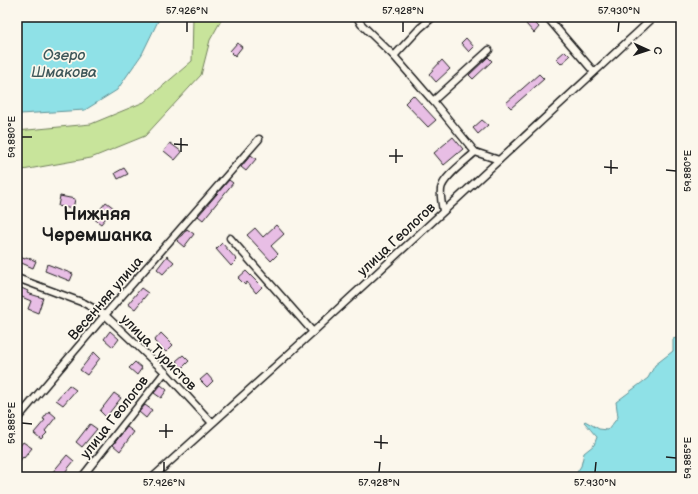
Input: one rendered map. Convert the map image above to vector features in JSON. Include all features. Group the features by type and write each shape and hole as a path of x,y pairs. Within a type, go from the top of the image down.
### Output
{"street":[{"path":"357,17 361,24 394,56 434,100 475,152 499,160"},
{"path":"394,56 420,28 433,17"},
{"path":"547,17 594,72"},
{"name":"улица Геологов","path":"153,477 313,332 654,17"},
{"path":"434,100 489,50"},
{"name":"Весенняя улица","path":"17,419 105,315 259,139"},
{"path":"443,211 440,198 441,188 447,178 475,152"},
{"path":"230,238 313,332"},
{"name":"улица Туристов","path":"17,278 84,303 105,315 165,372 212,423"},
{"name":"улица Геологов","path":"82,477 165,372"}],"green space":[{"path":"193,17 223,17 210,40 201,75 145,136 91,158 17,171 17,131 91,124 144,102 192,61"}],"water":[{"name":"Озеро Шмакова","path":"17,17 160,17 142,54 117,90 85,110 20,114 17,113"},
{"path":"680,332 681,477 574,477 581,466 584,453 594,445 597,437 584,422 585,421 599,429 608,430 618,417 616,402 648,378 655,365 673,351 673,339 679,337"}],"building":[{"path":"531,19 539,27 534,33 526,24"},
{"path":"466,38 474,47 469,52 461,43"},
{"path":"237,43 242,47 235,56 230,51"},
{"path":"565,51 570,56 561,64 556,59"},
{"path":"488,57 492,61 473,79 469,75"},
{"path":"442,60 450,69 436,82 429,74"},
{"path":"539,74 544,79 511,108 506,103"},
{"path":"413,95 436,120 428,127 405,103"},
{"path":"482,120 488,125 478,134 473,128"},
{"path":"453,137 463,149 444,165 434,153"},
{"path":"170,143 182,152 175,160 164,151"},
{"path":"251,155 256,159 246,171 241,167"},
{"path":"124,168 128,174 118,179 115,173"},
{"path":"229,180 233,183 203,220 198,216"},
{"path":"60,196 75,199 73,209 58,206"},
{"path":"106,202 114,208 101,224 93,218"},
{"path":"276,225 284,234 271,246 278,254 271,261 247,235 255,228 263,237"},
{"path":"187,229 194,234 184,247 177,241"},
{"path":"222,243 237,260 231,266 216,249"},
{"path":"17,256 25,259 26,257 36,261 33,268 17,261"},
{"path":"167,256 174,262 163,274 157,269"},
{"path":"47,264 73,274 70,281 45,271"},
{"path":"246,271 262,287 256,293 247,282 245,285 238,278"},
{"path":"17,286 28,291 27,293 43,298 38,313 28,309 31,301 17,295"},
{"path":"141,288 148,293 135,309 128,304"},
{"path":"110,331 119,339 113,347 104,339"},
{"path":"161,333 173,345 166,352 154,341"},
{"path":"94,352 100,358 87,375 80,370"},
{"path":"183,355 189,361 182,368 176,361"},
{"path":"135,362 142,368 137,375 129,368"},
{"path":"207,374 213,381 207,387 200,380"},
{"path":"69,385 76,390 63,405 56,400"},
{"path":"161,385 167,390 161,398 154,393"},
{"path":"114,393 121,398 106,417 100,411"},
{"path":"145,405 152,410 146,418 139,412"},
{"path":"49,411 56,417 45,431 47,433 41,439 34,433 45,420 43,419"},
{"path":"90,424 97,429 82,447 76,442"},
{"path":"127,427 134,432 120,451 113,445"},
{"path":"23,442 32,448 17,464 17,450"},
{"path":"67,455 74,461 61,477 57,477 52,473"}],"district":[{"name":"Нижняя Черемшанка","path":"97,224"}]}
